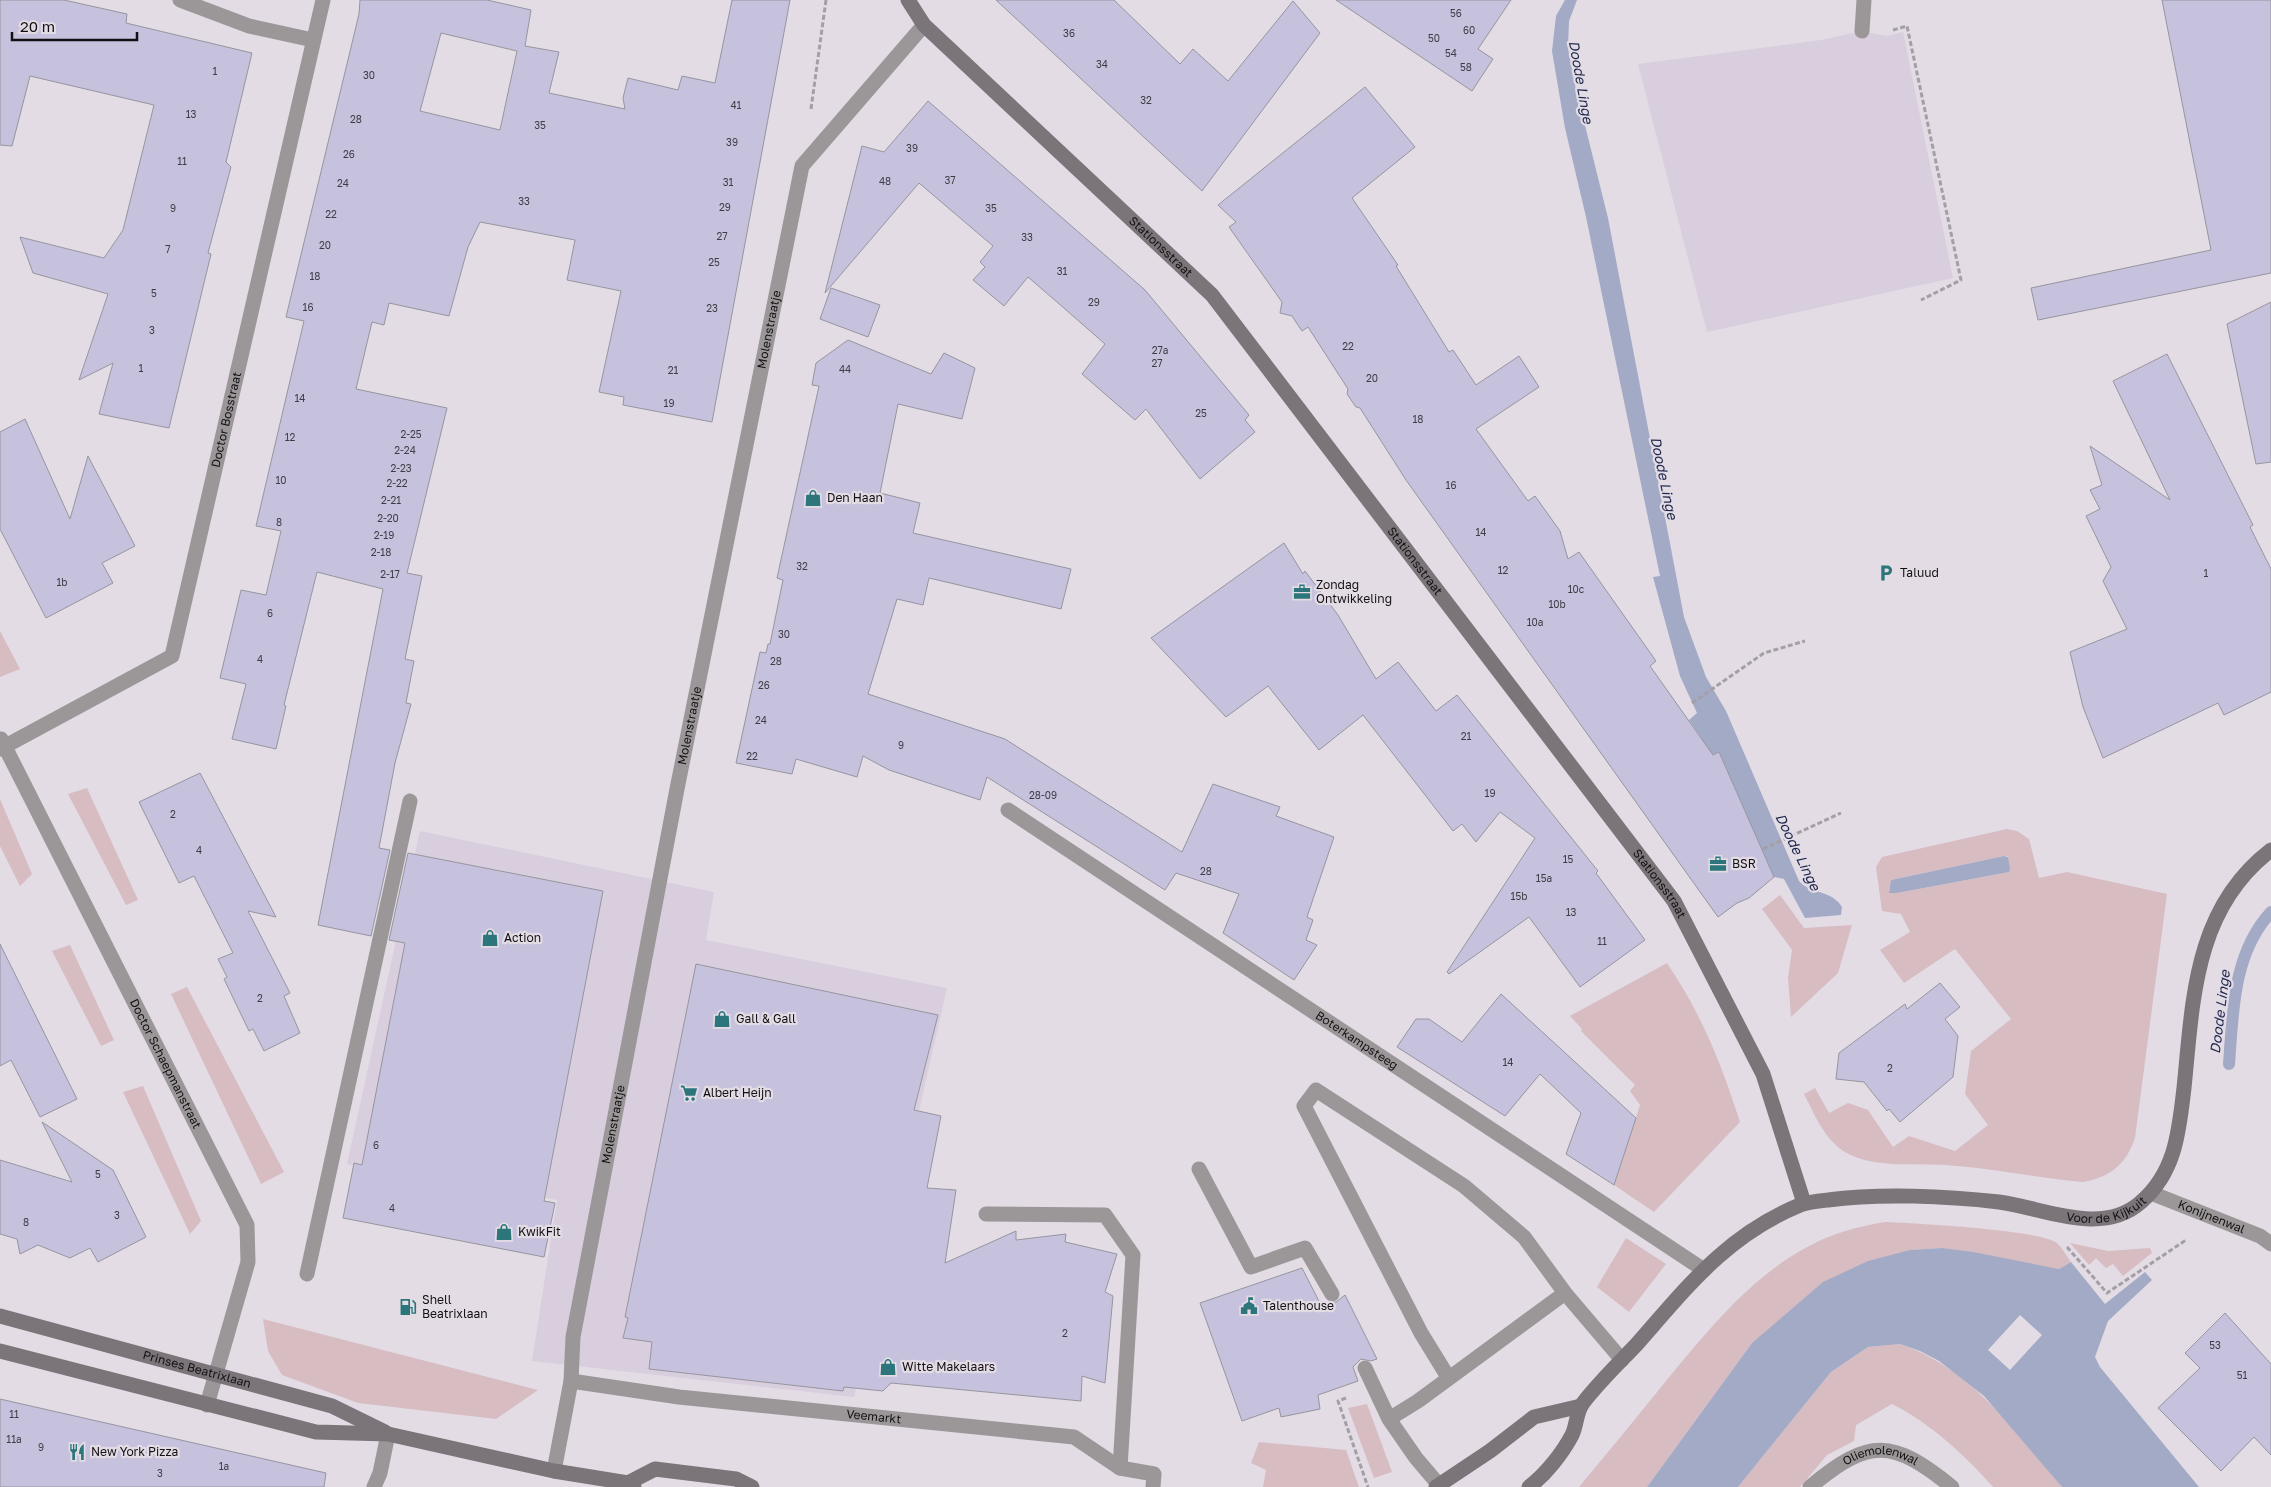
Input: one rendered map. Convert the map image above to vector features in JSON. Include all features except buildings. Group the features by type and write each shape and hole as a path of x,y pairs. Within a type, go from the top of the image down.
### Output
{"street":[{"path":"180,0 249,26 314,40"},
{"name":"Doctor Bosstraat","path":"1,744 172,656 323,0"},
{"name":"Stationsstraat","path":"908,0 924,25 1212,295 1674,902 1763,1074 1804,1203"},
{"path":"1862,31 1864,0"},
{"name":"Molenstraatje","path":"554,1471 571,1381 573,1337 672,811 802,166 924,25"},
{"name":"Doctor Schaepmanstraat","path":"1,744 247,1225 248,1262 207,1405"},
{"path":"307,1274 410,801"},
{"name":"Boterkampsteeg","path":"1008,810 1704,1270"},
{"name":"Voor de Kijkuit","path":"1581,1406 1723,1250 1744,1234 1804,1203 1860,1196 1999,1202 2090,1220 2123,1214 2139,1204 2151,1193 2173,1156 2178,1140 2193,996 2201,953 2231,892 2245,873 2271,850"},
{"path":"1448,1377 1421,1333 1304,1106 1316,1090 1464,1186 1524,1237 1565,1293 1622,1360"},
{"path":"1199,1169 1251,1268 1305,1248 1332,1294"},
{"name":"Konijnenwal","path":"2151,1193 2260,1236 2271,1244"},
{"path":"986,1214 1105,1215 1133,1255 1120,1468"},
{"path":"1390,1419 1418,1401 1448,1377 1565,1293"},
{"name":"Prinses Beatrixlaan","path":"0,1316 332,1406 388,1434"},
{"name":"Prinses Beatrixlaan","path":"0,1351 316,1432 388,1434 630,1486"},
{"path":"1365,1368 1390,1419 1416,1458 1439,1487 1534,1417 1581,1406 1573,1433 1538,1480 1528,1487"},
{"name":"Veemarkt","path":"571,1381 689,1398 1074,1437 1120,1468 1154,1474 1153,1487"},
{"path":"374,1487 380,1473 388,1434"},
{"name":"Oliemolenwal","path":"1810,1487 1834,1467 1861,1452 1874,1449 1906,1455 1923,1464 1952,1487"},
{"path":"630,1486 656,1469 736,1479 752,1487"}],"path":[{"path":"809,117 826,0"},
{"path":"1863,16 1883,32 1908,26 1961,280 1921,300"},
{"path":"1692,703 1721,681 1764,653 1805,641"},
{"path":"1763,849 1841,813"},
{"path":"2044,1211 2062,1242 2107,1293 2218,1220"},
{"path":"1368,1487 1338,1401 1374,1387"}],"shaded area":[{"path":"1862,31 1886,36 1903,32 1953,278 1707,332 1638,64 1821,40"},
{"path":"0,631 20,669 0,677"},
{"path":"87,788 138,900 126,905 68,794"},
{"path":"0,799 32,874 20,886 0,846"},
{"path":"2007,829 2017,831 2029,839 2039,878 2067,872 2167,894 2135,1138 2127,1155 2116,1168 2102,1177 2083,1182 1958,1166 1885,1163 1857,1158 1845,1152 1831,1140 1816,1118 1804,1094 1815,1088 1829,1113 1848,1103 1868,1110 1893,1147 1909,1136 1955,1151 1988,1125 1965,1094 1971,1051 2011,1019 1955,949 1904,983 1880,950 1910,932 1901,914 1882,911 1876,867 1882,857","holes":["2008,856 2009,872 1897,893 1889,892 1891,880"]},
{"path":"420,831 714,892 706,940 947,988 854,1397 532,1361 557,1200 347,1164"},
{"path":"1780,895 1804,928 1852,925 1838,973 1791,1017 1788,978 1792,950 1762,909"},
{"path":"70,945 114,1040 101,1046 52,951"},
{"path":"1667,963 1690,1001 1710,1040 1740,1122 1654,1212 1614,1185 1640,1105 1630,1091 1635,1085 1581,1031 1582,1029 1570,1016"},
{"path":"187,987 284,1172 261,1184 171,994"},
{"path":"143,1086 201,1221 190,1234 123,1092"},
{"path":"1885,1222 1975,1228 2046,1238 2057,1243 2071,1262 2059,1269 1942,1248 1910,1250 1752,1343 1647,1487 1579,1487 1699,1341 1735,1302 1754,1285 1796,1253 1819,1241 1851,1229"},
{"path":"1626,1238 1666,1264 1629,1312 1597,1287"},
{"path":"2070,1243 2108,1251 2150,1248 2152,1253 2123,1276 2113,1264 2106,1268 2096,1258 2089,1265"},
{"path":"263,1319 538,1390 496,1419 358,1403 282,1375 268,1351"},
{"path":"1900,1344 1925,1355 1949,1369 1970,1385 2009,1424 2062,1487 1993,1487 1971,1463 1933,1430 1892,1404 1856,1425 1854,1441 1827,1455 1800,1487 1738,1487 1831,1372 1868,1347"},
{"path":"1367,1404 1392,1472 1374,1478 1348,1408"},
{"path":"1259,1442 1346,1450 1359,1487 1263,1487 1266,1470 1251,1463"}],"water":[{"path":"1565,0 1577,0 1569,21 1568,48 1575,85 1608,218 1684,617 1706,677 1726,711 1799,881 1838,902 1842,907 1841,915 1805,918 1784,879 1774,877 1719,752 1708,757 1700,736 1689,720 1697,713 1680,676 1653,577 1660,576 1586,217 1565,128 1552,51 1556,16"},
{"path":"2004,856 2008,857 2009,872 1889,893 1891,880"},
{"path":"1942,1248 1973,1252 2059,1269 2071,1262 2105,1304 2145,1272 2152,1280 2108,1321 2095,1357 2100,1367 2199,1487 2062,1487 1984,1396 1939,1361 1920,1351 1900,1344 1868,1347 1831,1372 1738,1487 1647,1487 1752,1343 1823,1282 1868,1261 1910,1250","holes":["2020,1315 2042,1335 2010,1370 1988,1350"]}],"waterway":[{"name":"Doode Linge","path":"2229,1064 2234,1003 2242,964 2258,928 2271,912"}],"place":[{"name":"Den Haan","path":"813,498"},
{"name":"Taluud","path":"1886,573"},
{"name":"Zondag Ontwikkeling","path":"1302,592"},
{"name":"BSR","path":"1718,864"},
{"name":"Action","path":"490,938"},
{"name":"Gall & Gall","path":"722,1019"},
{"name":"Albert Heijn","path":"689,1093"},
{"name":"KwikFit","path":"504,1232"},
{"name":"Talenthouse","path":"1249,1306"},
{"name":"Shell Beatrixlaan","path":"408,1307"},
{"name":"Witte Makelaars","path":"888,1367"},
{"name":"New York Pizza","path":"77,1452"}]}
